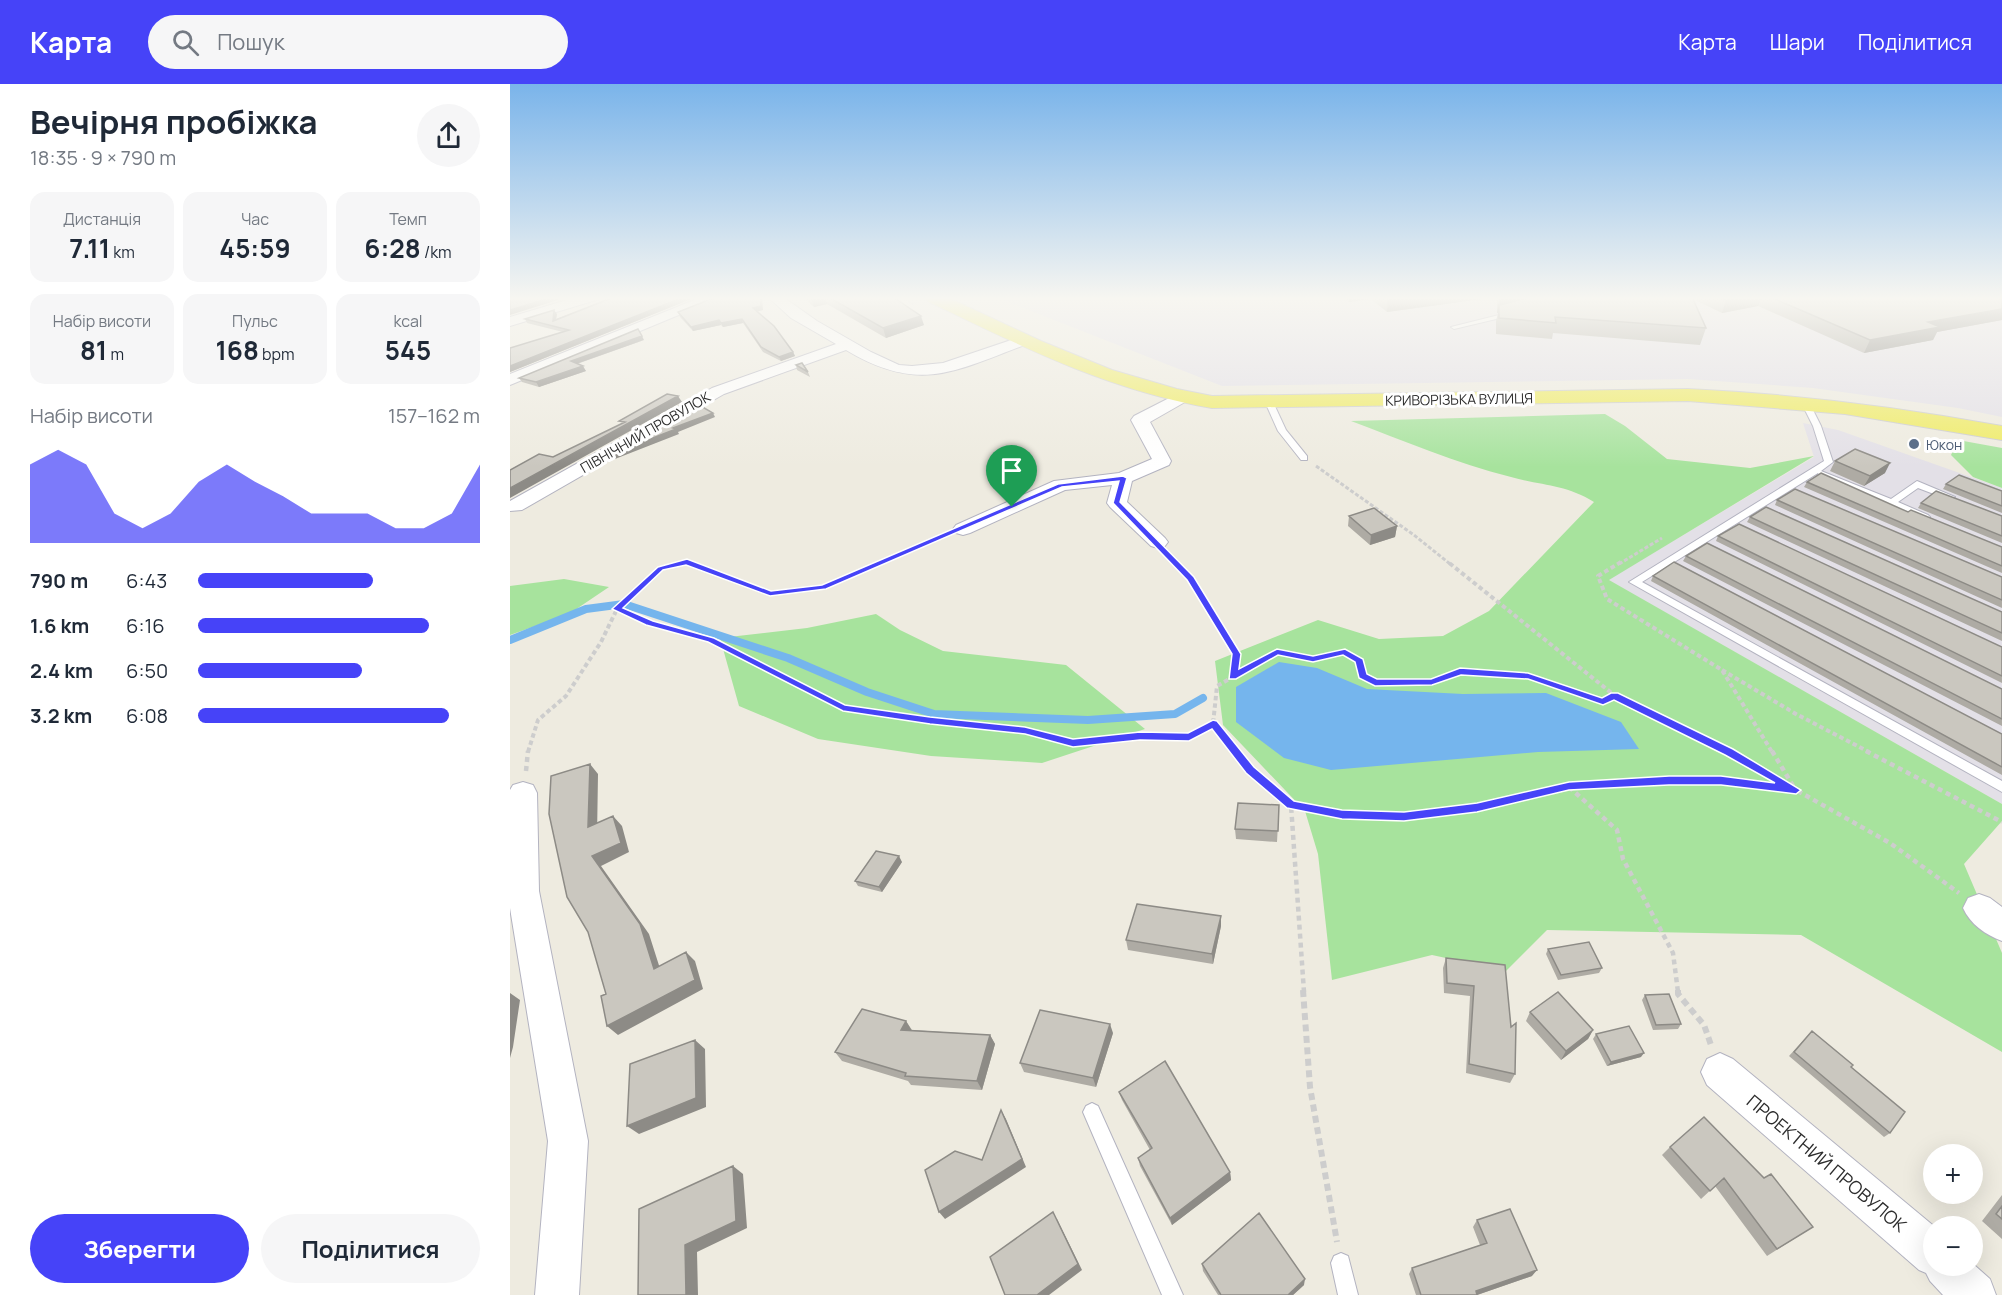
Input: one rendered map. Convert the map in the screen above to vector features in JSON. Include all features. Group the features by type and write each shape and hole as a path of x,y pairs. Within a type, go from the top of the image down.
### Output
{"main road":[{"name":"КРИВОРІЗЬКА ВУЛИЦЯ","path":"1058,354 1135,385 1179,398 1212,402 1688,395 1805,402 1923,417 2002,433"}],"street":[{"path":"510,380 573,354"},
{"name":"ПІВНІЧНИЙ ПРОВУЛОК","path":"515,506 718,391 823,354"},
{"path":"865,354 896,368 919,371 954,364 985,354"},
{"path":"963,529 1061,485 1123,478 1162,461 1140,420 1179,398"},
{"path":"1123,478 1116,503 1158,542"},
{"path":"523,793 523,891 568,1141 557,1295"},
{"name":"ПРОЕКТНИЙ ПРОВУЛОК","path":"1720,1072 1923,1245"},
{"path":"1955,1276 1974,1295"}],"lane":[{"path":"1269,402 1282,431 1304,458"},
{"path":"1805,402 1830,462 1733,521 1706,543 1674,563 1634,582 2002,787"},
{"path":"1815,471 1936,522"},
{"path":"1891,503 1917,484 1960,501"},
{"path":"1789,487 1799,491"},
{"path":"1760,504 1771,509"},
{"path":"1733,521 1744,526"},
{"path":"1092,1112 1173,1295"},
{"path":"1341,1263 1348,1295"}],"path":[{"path":"1304,458 1414,535 1614,695 1729,752 1890,843 1991,917"},
{"path":"523,793 529,744 538,720 566,696 601,642 617,609 660,569 687,562 770,594 823,587 963,529"},
{"path":"1662,538 1598,576 1607,599 1796,714 2002,822"},
{"path":"1158,542 1191,578 1236,654 1233,677"},
{"path":"617,609 649,623 711,640 843,708 930,721 1025,730 1073,743 1140,736 1189,737 1213,724"},
{"path":"1614,695 1603,702 1528,676 1460,671 1432,682 1375,682 1362,675 1359,661 1345,652 1313,659 1277,652 1216,686 1213,724 1250,770 1291,805 1342,814 1404,816 1477,808 1569,786 1721,781 1796,790"},
{"path":"1722,670 1796,790"},
{"path":"1569,786 1617,830 1623,859 1673,953 1677,994 1704,1025 1720,1072"},
{"path":"1291,805 1310,1087 1341,1263"}],"shaded area":[{"path":"1140,354 2002,354 2002,417 1958,408 1813,388 1688,379 1222,386"},
{"path":"1803,423 1838,430 2002,488 2002,804 1608,580 1814,457"}],"green space":[{"path":"1605,414 1625,426 1667,459 1750,468 1814,456 1609,580 2002,804 2002,821 1964,864 2002,953 2002,1052 1801,935 1547,930 1506,971 1432,955 1332,980 1318,854 1305,811 1223,725 1215,661 1318,620 1379,639 1443,636 1489,611 1594,502 1563,489 1470,465 1351,421"},
{"path":"1958,440 2002,448 2002,488 1973,477 1951,455"},
{"path":"564,579 609,587 569,614 510,635 510,586"},
{"path":"876,614 900,630 943,651 1066,665 1145,729 1042,763 931,756 818,739 739,706 720,638 807,628"}],"water":[{"path":"1279,662 1317,668 1367,689 1463,694 1546,693 1621,722 1639,749 1538,752 1331,770 1284,758 1236,722 1236,687"}],"building":[{"path":"510,354 541,354 510,366"},
{"path":"578,354 592,354 571,361 583,366 536,382 519,378"},
{"path":"773,354 789,354 779,357"},
{"path":"802,363 808,372 796,365"},
{"path":"667,394 678,396 510,488 510,470 539,454 553,457 625,422 619,421"},
{"path":"699,405 713,413 612,454"},
{"path":"1855,449 1890,463 1870,476 1835,461"},
{"path":"1821,473 1908,512 1911,510 2002,547 2002,566 1807,482"},
{"path":"1959,475 2002,491 2002,506 1946,484"},
{"path":"1795,489 2002,577 2002,600 1777,500"},
{"path":"1936,491 2002,516 2002,536 1921,503"},
{"path":"1766,507 2002,612 2002,633 1750,517"},
{"path":"1374,508 1397,526 1371,535 1349,516"},
{"path":"1739,524 2002,647 2002,676 1718,536"},
{"path":"1707,543 2002,689 2002,719 1686,556"},
{"path":"1674,562 2002,734 2002,767 1653,576"},
{"path":"590,764 588,827 613,816 621,843 592,856 640,924 654,969 686,952 695,980 607,1026 601,996 606,994 588,932 567,897 549,814 551,776"},
{"path":"1238,803 1279,805 1278,831 1235,829"},
{"path":"876,851 899,856 879,887 855,881"},
{"path":"1137,904 1221,916 1212,954 1126,940"},
{"path":"1589,942 1602,968 1561,975 1548,949"},
{"path":"1446,958 1505,965 1511,1027 1516,1023 1515,1074 1469,1064 1474,986 1447,983"},
{"path":"1558,992 1593,1030 1566,1051 1530,1012"},
{"path":"1669,994 1681,1024 1656,1025 1645,995"},
{"path":"862,1009 906,1021 901,1030 990,1035 977,1081 905,1076 906,1073 835,1052"},
{"path":"1040,1010 1110,1024 1093,1078 1020,1063"},
{"path":"1629,1026 1644,1053 1611,1062 1596,1034"},
{"path":"1812,1031 1905,1112 1890,1133 1794,1052"},
{"path":"695,1040 696,1098 627,1126 630,1064"},
{"path":"1165,1061 1230,1172 1170,1218 1138,1158 1152,1148 1119,1092"},
{"path":"1001,1110 1022,1159 939,1212 925,1170 955,1151 982,1160"},
{"path":"1704,1117 1764,1178 1771,1174 1813,1227 1777,1249 1724,1178 1710,1191 1670,1147"},
{"path":"733,1166 736,1221 685,1245 686,1295 638,1295 639,1209"},
{"path":"2002,1206 2002,1219 1996,1214"},
{"path":"1510,1209 1537,1270 1476,1291 1477,1295 1421,1295 1412,1268 1487,1243 1477,1220"},
{"path":"1053,1212 1078,1264 1037,1295 1005,1295 990,1257"},
{"path":"1259,1213 1305,1279 1288,1295 1221,1295 1202,1264"}],"waterway":[{"path":"510,640 586,609 624,604 788,658 867,692 934,714 1088,720 1175,714 1203,698"}],"place":[{"name":"Юкон","path":"1914,444"}],"route":[{"path":"1123,478 1116,503 1158,542 1191,578 1236,654 1233,677 1277,652 1313,659 1345,652 1359,661 1362,675 1375,682 1402,680 1432,682 1460,671 1528,676 1603,702 1614,695 1729,752 1796,790 1721,781 1569,786 1477,808 1404,816 1342,814 1291,805 1250,770 1213,724 1189,737 1140,736 1073,743 1025,730 930,721 843,708 711,640 649,623 617,609 660,569 687,562 770,594 823,587 1012,507 1061,485 1123,478"}]}
